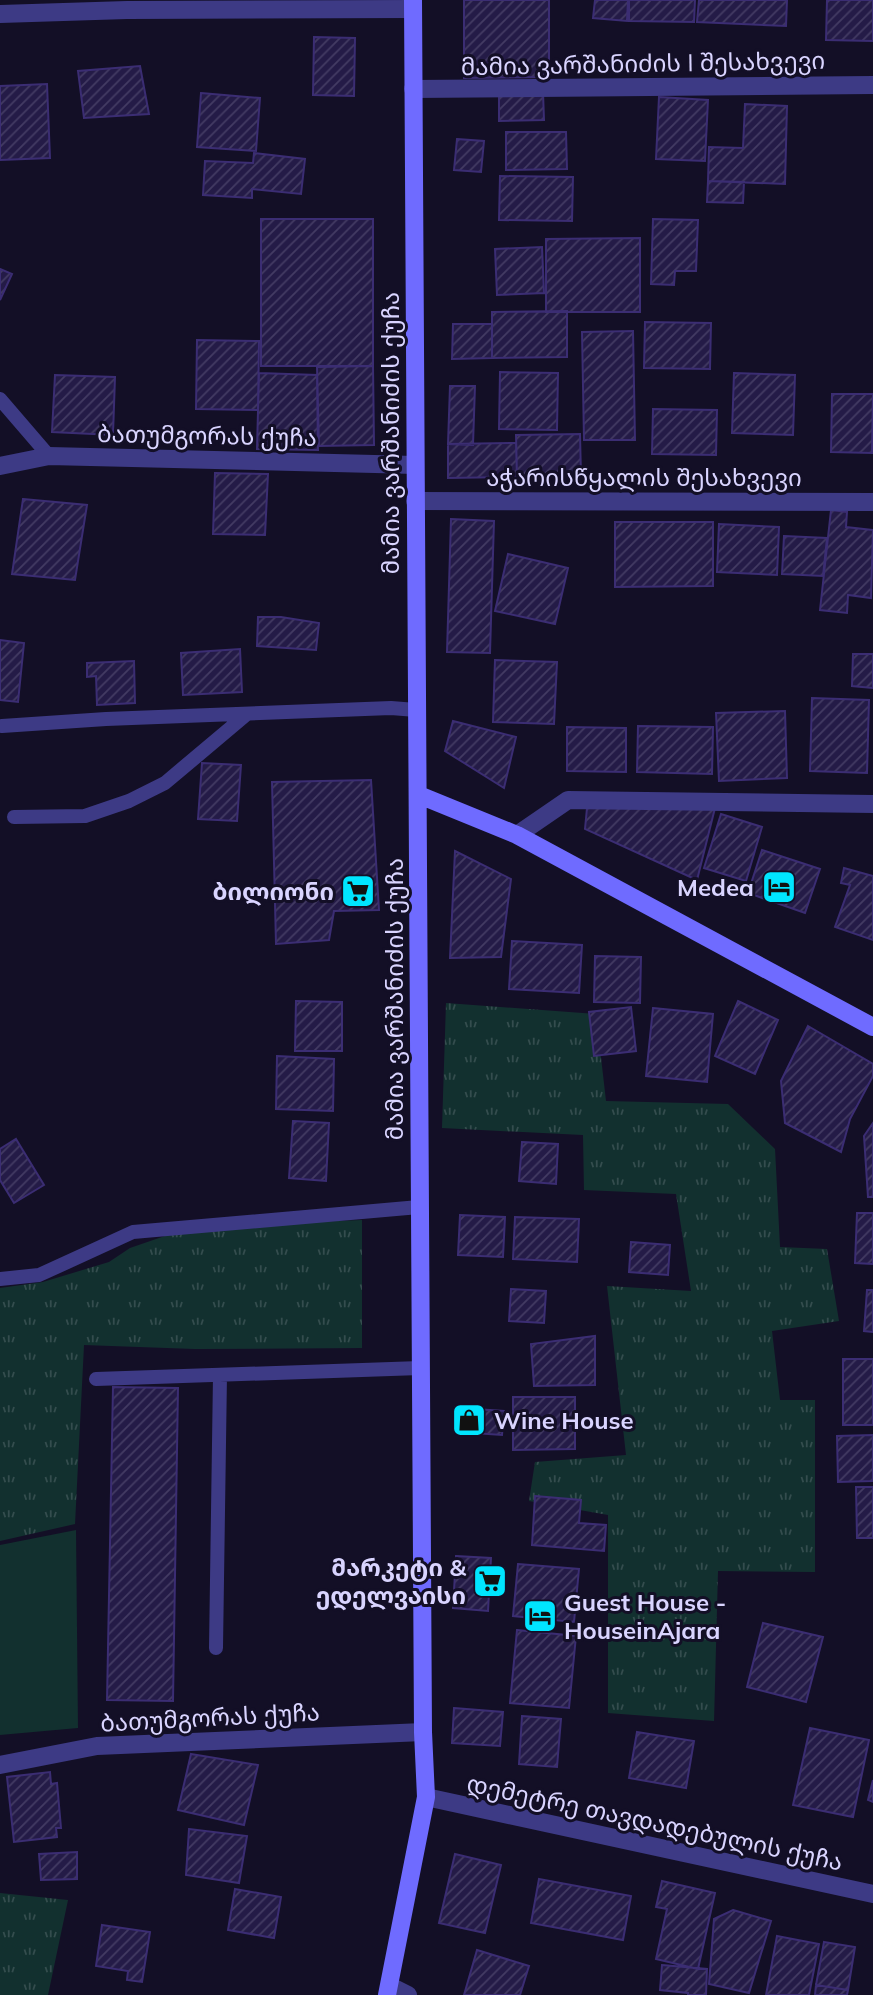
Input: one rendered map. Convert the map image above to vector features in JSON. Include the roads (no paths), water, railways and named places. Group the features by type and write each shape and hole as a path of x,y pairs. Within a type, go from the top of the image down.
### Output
{"street":[{"path":"0,14 413,4"},
{"name":"მამია ვარშანიძის ქუჩა","path":"388,1990 426,1797 419,1207 413,4"},
{"name":"მამია ვარშანიძის I შესახვევი","path":"414,89 873,85"},
{"name":"ბათუმგორას ქუჩა","path":"0,466 49,456 415,465"},
{"name":"აჭარისწყალის შესახვევი","path":"415,501 873,502"},
{"path":"419,795 516,835 873,1027"},
{"path":"516,835 568,800 873,804"},
{"name":"ბათუმგორას ქუჩა","path":"0,1765 97,1746 424,1732"},
{"name":"დემეტრე თავდადებულის ქუჩა","path":"426,1797 873,1894"},
{"path":"388,1990 408,1995"}],"lane":[{"path":"0,399 49,456"},
{"path":"2,726 391,708 416,710"},
{"path":"14,817 85,816 129,801 165,783 247,714"},
{"path":"0,1279 38,1275 133,1232 419,1207"},
{"path":"96,1379 421,1368"},
{"path":"216,1648 220,1375"}],"place":[{"name":"Medea","path":"779,887"},
{"name":"ბილიონი","path":"358,891"},
{"name":"Wine House","path":"469,1420"},
{"name":"მარკეტი & ედელვაისი","path":"490,1581"},
{"name":"Guest House - HouseinAjara","path":"540,1616"}]}
